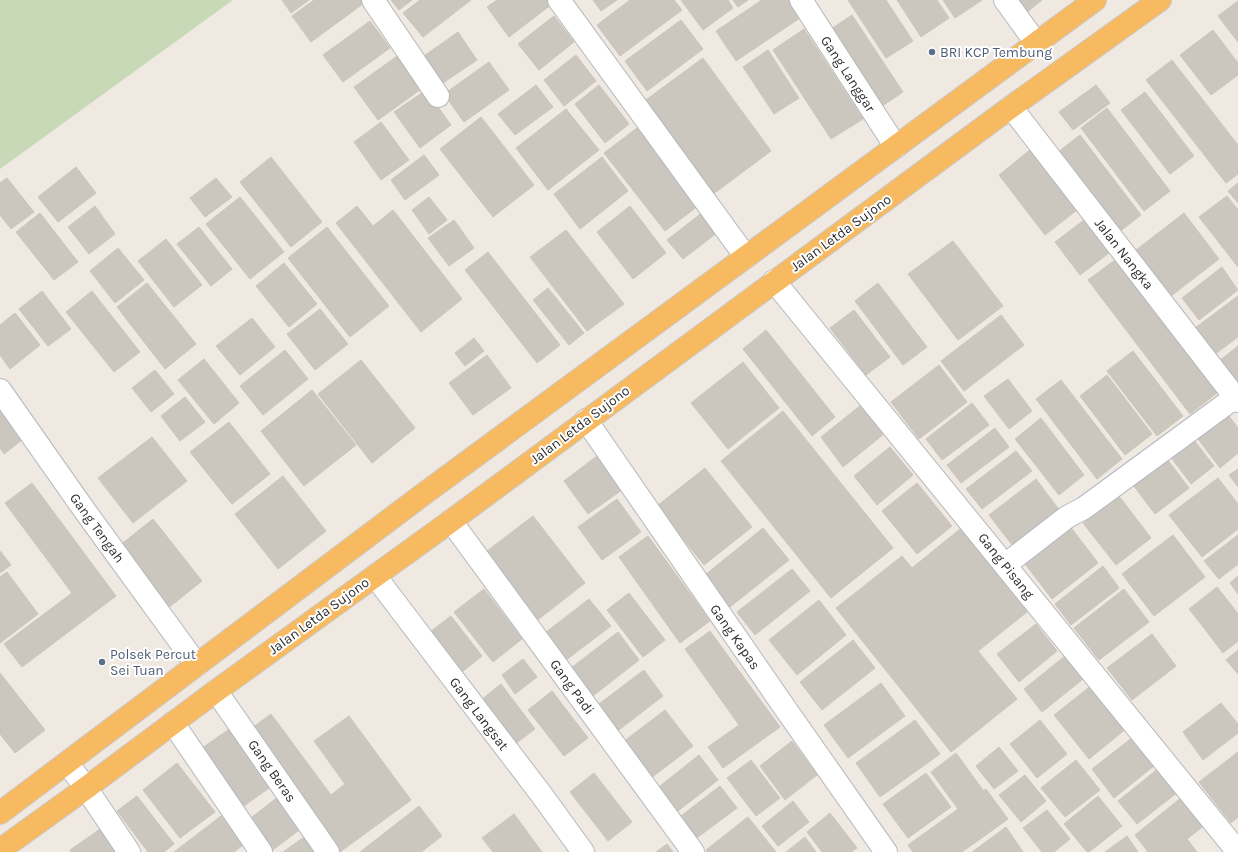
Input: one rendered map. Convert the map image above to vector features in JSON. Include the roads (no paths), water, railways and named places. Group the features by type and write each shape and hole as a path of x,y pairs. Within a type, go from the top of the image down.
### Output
{"highway":[{"path":"0,813 421,496 1095,0"},
{"name":"Jalan Letda Sujono","path":"0,850 375,576 1011,107 1160,0"}],"street":[{"path":"373,0 438,96"},
{"path":"559,0 746,257"},
{"name":"Gang Langgar","path":"801,0 896,147"},
{"path":"1005,0 1036,43"},
{"name":"Jalan Nangka","path":"1011,107 1237,398"},
{"name":"Gang Pisang","path":"774,281 1238,852"},
{"name":"Gang Tengah","path":"0,390 85,511 197,665"},
{"path":"1005,565 1067,517 1084,508 1237,398"},
{"name":"Gang Kapas","path":"586,420 886,852"},
{"name":"Gang Padi","path":"451,520 693,852"},
{"name":"Gang Langsat","path":"375,576 541,794 583,852"},
{"name":"Gang Beras","path":"216,691 328,852"},
{"path":"173,723 261,852"},
{"path":"67,763 86,788 129,852"}],"place":[{"name":"BRI KCP Tembung","path":"932,52"},
{"name":"Polsek Percut Sei Tuan","path":"102,662"}]}
